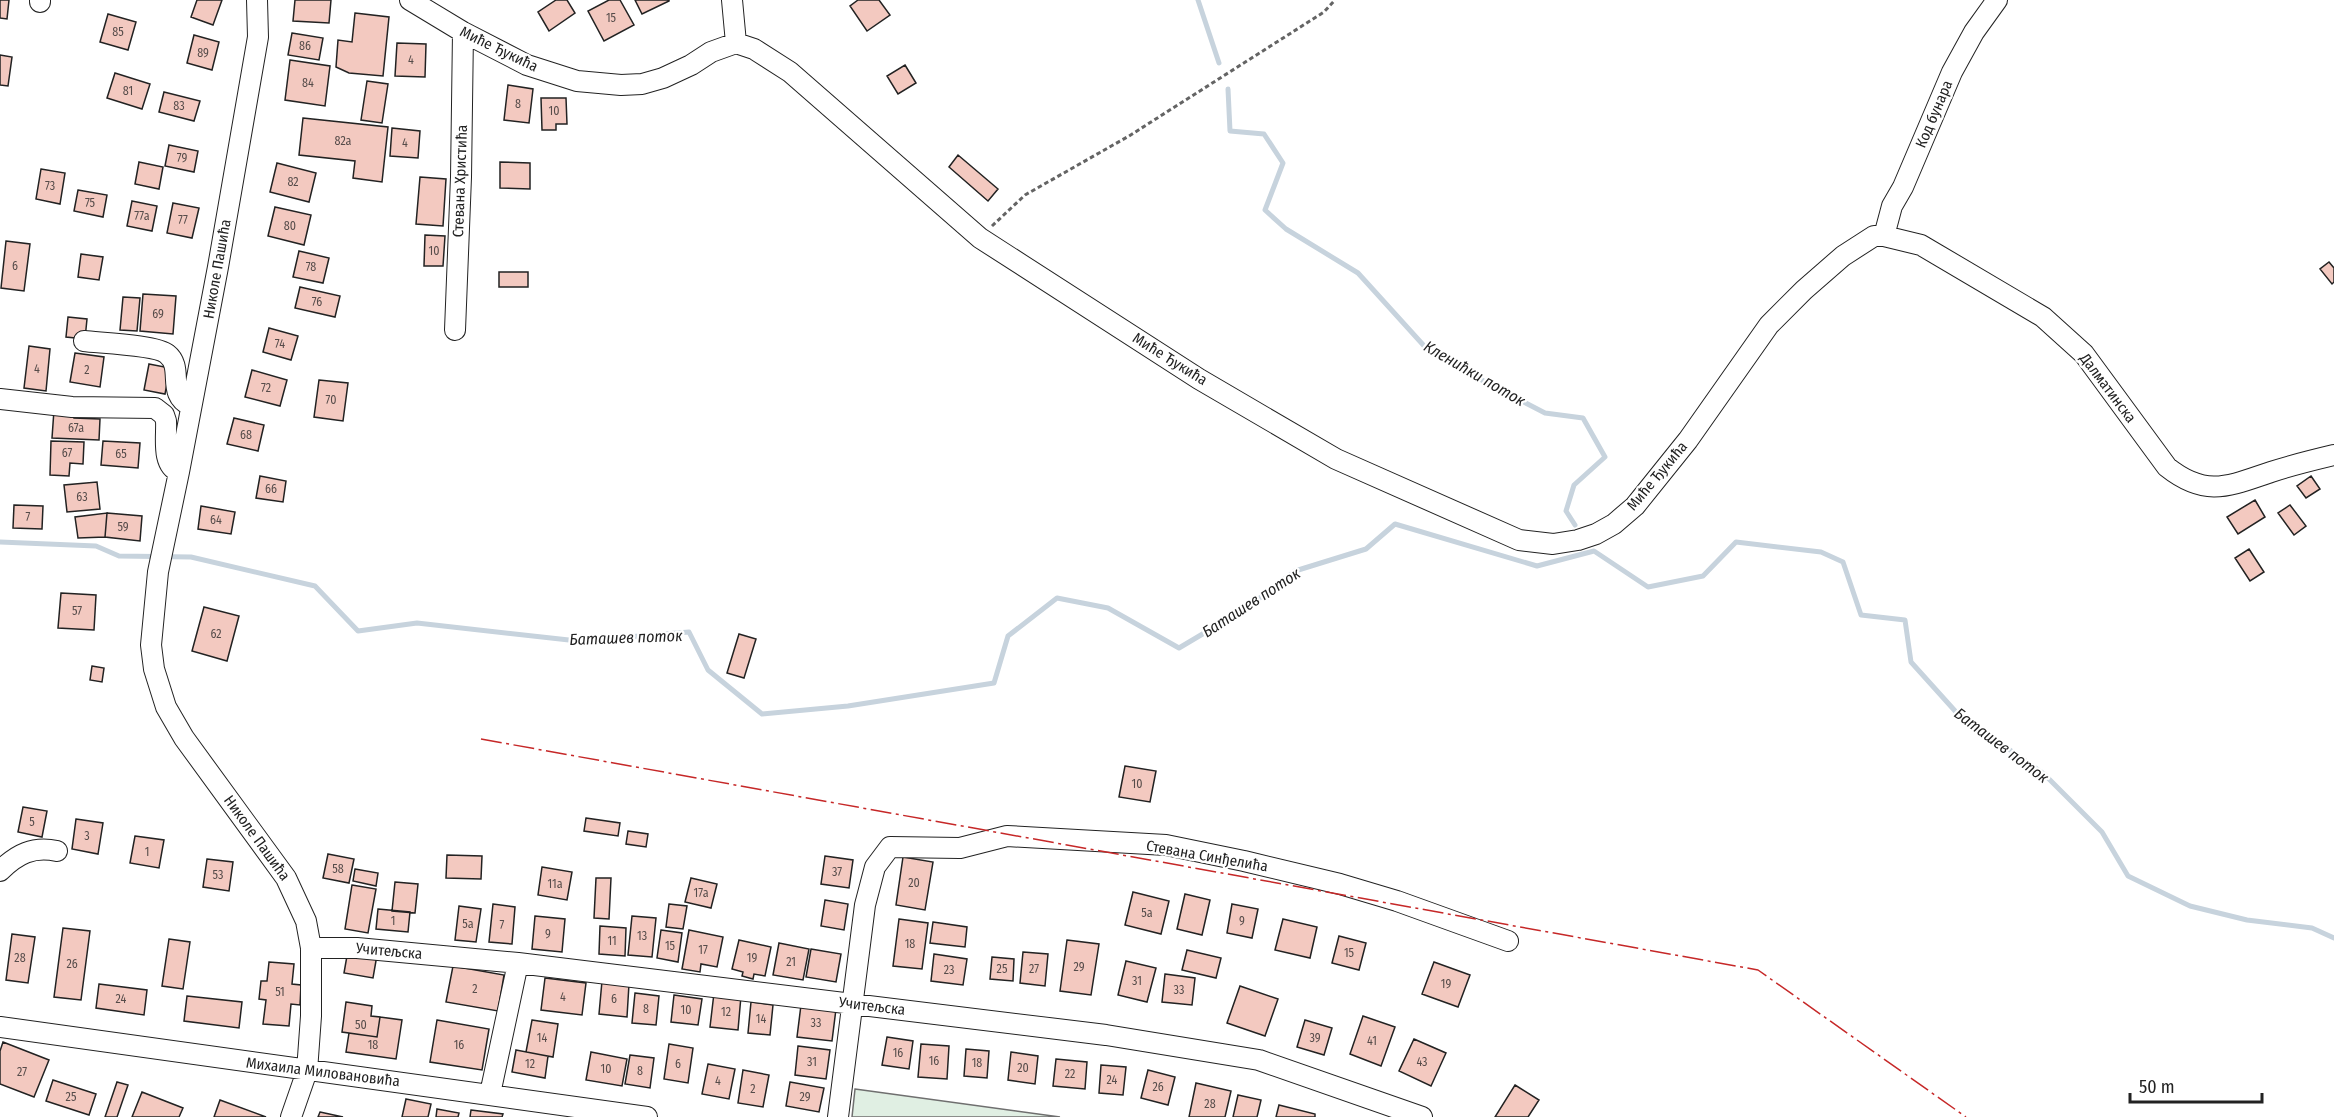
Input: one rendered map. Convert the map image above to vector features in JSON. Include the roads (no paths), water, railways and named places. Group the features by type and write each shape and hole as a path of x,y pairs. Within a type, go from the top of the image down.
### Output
{"street":[{"name":"Николе Пашића","path":"258,0 258,37 192,406 158,572 151,645 154,669 166,707 184,738 286,878 306,921 311,948 311,1016 307,1071 291,1117"},
{"name":"Миће Ђукића","path":"410,0 463,32 526,65 577,81 621,85 642,84 663,78 691,65 711,52 736,43 754,49 790,72 980,238 1200,379 1336,459 1519,540 1553,544 1578,540 1596,534 1614,524 1635,506 1688,440 1769,325 1804,290 1844,256 1874,236 1884,236"},
{"path":"732,0 736,43"},
{"name":"Код бунара","path":"1884,236 1892,206 1903,187 1952,72 1974,32 1997,0"},
{"name":"Стевана Христића","path":"455,330 463,32"},
{"name":"Далматинска","path":"1884,236 1921,245 2043,317 2084,354 2161,459 2180,477 2203,486 2229,487 2308,461 2334,455"},
{"path":"84,341 162,350 173,363 177,393 183,401 192,406"},
{"path":"0,399 72,407 155,408 164,415 166,421 169,463 175,471 179,472"},
{"name":"Стевана Синђелића","path":"853,1004 865,905 875,867 890,847 960,848 1007,836 1166,845 1321,879 1397,901 1508,941"},
{"path":"0,870 24,853 41,849 57,851"},
{"name":"Учитељска","path":"311,948 357,948 518,963 1106,1035 1259,1060 1422,1117"},
{"path":"490,1094 518,963"},
{"path":"838,1117 853,1004"},
{"name":"Михаила Миловановића","path":"0,1027 647,1117"}],"waterway":[{"name":"Кленићки поток","path":"1198,0 1219,63"},
{"name":"Кленићки поток","path":"1228,89 1230,131 1264,134 1283,163 1265,210 1286,229 1358,273 1426,348 1545,413 1583,418 1605,457 1574,485 1566,511 1575,525"},
{"name":"Баташев поток","path":"0,542 96,546 119,556 191,557 315,586 358,631 417,623 578,641 689,632 708,670 762,714 848,706 994,683 1008,636 1057,598 1108,608 1179,648 1248,607 1295,571 1366,549 1395,524 1537,566 1594,551 1648,587 1703,576 1736,542 1821,552 1843,562 1861,615 1905,620 1911,662 1956,712 2044,774 2102,832 2128,876 2190,906 2247,920 2312,928 2334,938"}]}
